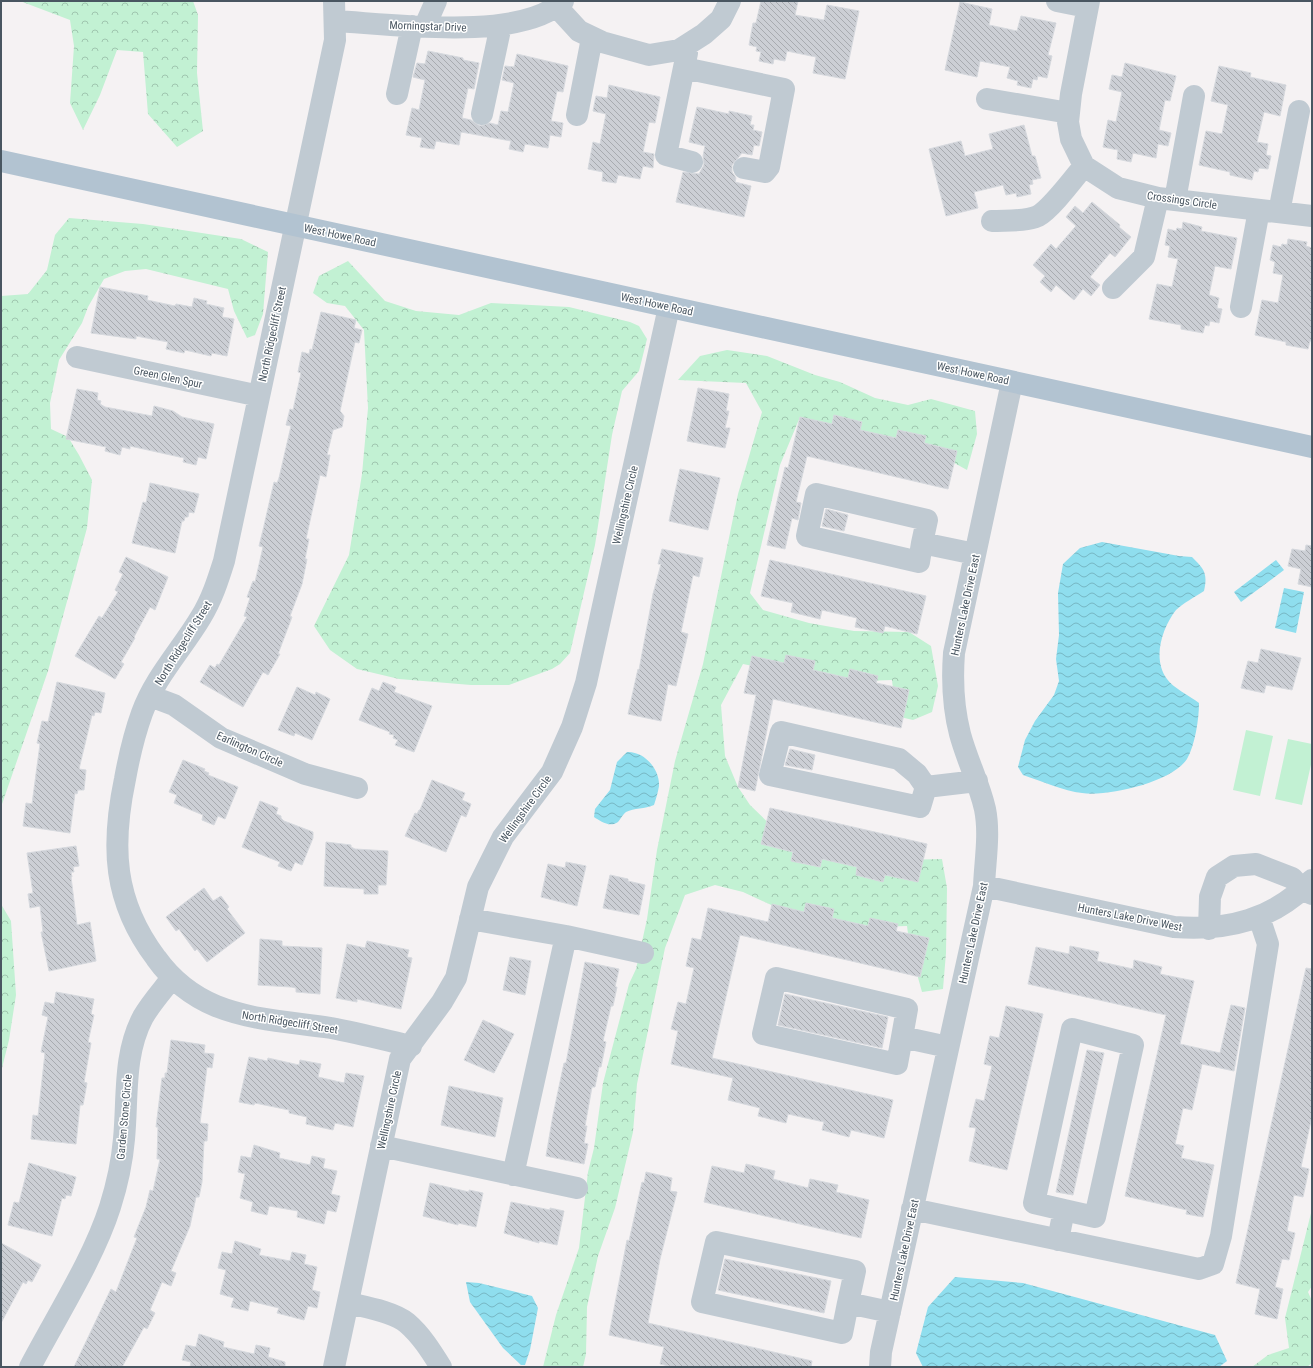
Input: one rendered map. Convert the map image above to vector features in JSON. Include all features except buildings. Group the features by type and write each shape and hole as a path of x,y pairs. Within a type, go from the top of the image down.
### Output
{"main road":[{"name":"West Howe Road","path":"1,161 1312,447"}],"street":[{"path":"397,94 418,26 436,1"},
{"path":"560,4 579,31 602,42 649,55 679,50 704,34 721,19 730,1"},
{"path":"992,221 1029,218 1038,215 1046,210 1084,166 1071,139 1069,113 1070,94 1088,4 1057,1"},
{"name":"Morningstar Drive","path":"334,11 418,26 456,29 501,25 528,19 560,4"},
{"name":"North Ridgecliff Street","path":"334,11 335,40 218,580 202,615 168,664 142,712 131,751 118,813 116,851 122,888 137,928 146,946 172,978 199,997 214,1005 246,1016 331,1028 411,1046"},
{"path":"482,114 501,25"},
{"path":"577,115 592,38"},
{"path":"690,43 666,155 692,162"},
{"path":"684,68 784,89 769,167 765,172 744,168"},
{"path":"1114,288 1144,257 1167,199 1194,96"},
{"path":"988,99 1069,113"},
{"path":"1241,307 1299,111"},
{"name":"Crossings Circle","path":"1084,166 1118,188 1167,199 1312,216"},
{"name":"Wellingshire Circle","path":"334,1367 400,1059 442,1002 456,978 478,887 503,837 552,772 572,726 586,683 669,307"},
{"name":"Green Glen Spur","path":"77,357 259,396"},
{"name":"Hunters Lake Drive East","path":"880,1367 912,1209 984,886 987,824 977,781 957,722 952,680 954,652 1012,382"},
{"path":"816,494 927,520 922,543 919,562 807,536 816,494"},
{"path":"922,543 975,554"},
{"name":"Earlington Circle","path":"150,696 174,705 220,738 305,774 357,788"},
{"path":"780,732 899,759 917,774 926,787 920,806 770,775 780,732"},
{"path":"926,787 977,781"},
{"path":"1209,929 1210,897 1217,877 1234,866 1256,864 1292,878 1309,888"},
{"name":"Hunters Lake Drive West","path":"984,886 1174,927 1209,929 1230,926 1259,917 1289,901 1309,888"},
{"path":"912,1209 1199,1269 1213,1264 1221,1236 1268,944 1259,917"},
{"path":"470,919 566,936 643,954"},
{"path":"513,1175 566,936"},
{"name":"Garden Stone Circle","path":"30,1367 94,1246 108,1211 119,1172 124,1140 127,1072 133,1043 143,1018 150,1006 172,978"},
{"path":"776,978 907,1010 902,1037 897,1064 763,1034 776,978"},
{"path":"1072,1029 1133,1045 1095,1217 1064,1210 1034,1203 1072,1029"},
{"path":"902,1037 948,1047"},
{"path":"381,1146 577,1188"},
{"path":"1058,1240 1064,1210"},
{"path":"716,1242 855,1271 848,1303 842,1333 702,1302 716,1242"},
{"path":"348,1303 384,1312 406,1322 423,1339 441,1367"},
{"path":"848,1303 890,1312"}],"green space":[{"path":"20,1 193,1 198,15 197,73 203,131 177,147 148,114 143,52 117,50 100,95 83,130 70,103 74,46 70,20"},
{"path":"69,218 143,224 241,239 268,252 263,314 255,335 247,338 234,311 228,289 146,269 125,271 104,279 88,307 82,323 59,360 50,403 51,429 68,437 92,480 87,528 48,671 1,807 1,296 28,294 47,270 55,235"},
{"path":"348,261 385,301 416,311 459,315 491,303 569,307 630,322 639,326 647,339 639,371 622,391 612,435 595,545 570,653 560,664 552,669 509,685 471,685 399,679 357,669 330,650 314,626 349,555 362,474 368,408 364,330 345,306 327,303 313,293 319,276"},
{"path":"727,350 767,356 815,375 840,382 875,398 908,405 931,399 975,411 977,434 967,470 938,454 831,430 800,417 780,465 750,593 763,610 809,623 854,631 909,632 931,646 938,686 932,712 913,720 896,716 892,680 834,682 743,664 721,705 725,756 738,787 750,805 786,840 900,860 942,859 947,888 946,953 943,989 922,992 910,949 907,926 843,928 793,915 743,892 715,885 685,895 665,948 637,1084 633,1132 615,1208 598,1256 587,1307 586,1354 583,1367 543,1367 556,1315 579,1248 588,1172 594,1148 603,1083 629,984 636,969 647,919 657,850 675,761 703,664 738,494 762,412 746,383 678,380 700,356"},
{"path":"1246,730 1273,736 1260,796 1233,790"},
{"path":"1288,739 1312,744 1312,760 1302,805 1275,799"},
{"path":"1,904 11,921 16,995 9,1040 1,1072"},
{"path":"1312,1209 1312,1286 1308,1292 1312,1301 1312,1363 1307,1367 1252,1367 1268,1355 1289,1348 1285,1318"}],"water":[{"path":"1102,542 1192,557 1202,568 1206,580 1204,591 1186,602 1176,610 1171,617 1163,634 1160,653 1160,662 1169,682 1199,703 1196,732 1187,759 1168,775 1154,781 1123,790 1093,794 1075,792 1060,788 1023,775 1018,767 1025,740 1035,721 1054,695 1059,681 1056,659 1059,635 1058,593 1063,564 1080,548"},
{"path":"1276,560 1284,570 1241,602 1234,592"},
{"path":"1284,588 1304,592 1296,633 1275,628"},
{"path":"627,752 639,754 645,758 650,762 657,773 659,786 654,805 626,812 615,824 608,824 594,817 595,809 610,790 617,762"},
{"path":"955,1277 1023,1283 1215,1335 1227,1361 1219,1367 923,1367 916,1353 928,1307"},
{"path":"466,1282 479,1283 532,1296 538,1308 530,1350 525,1365 521,1365 503,1348 470,1302"}]}
